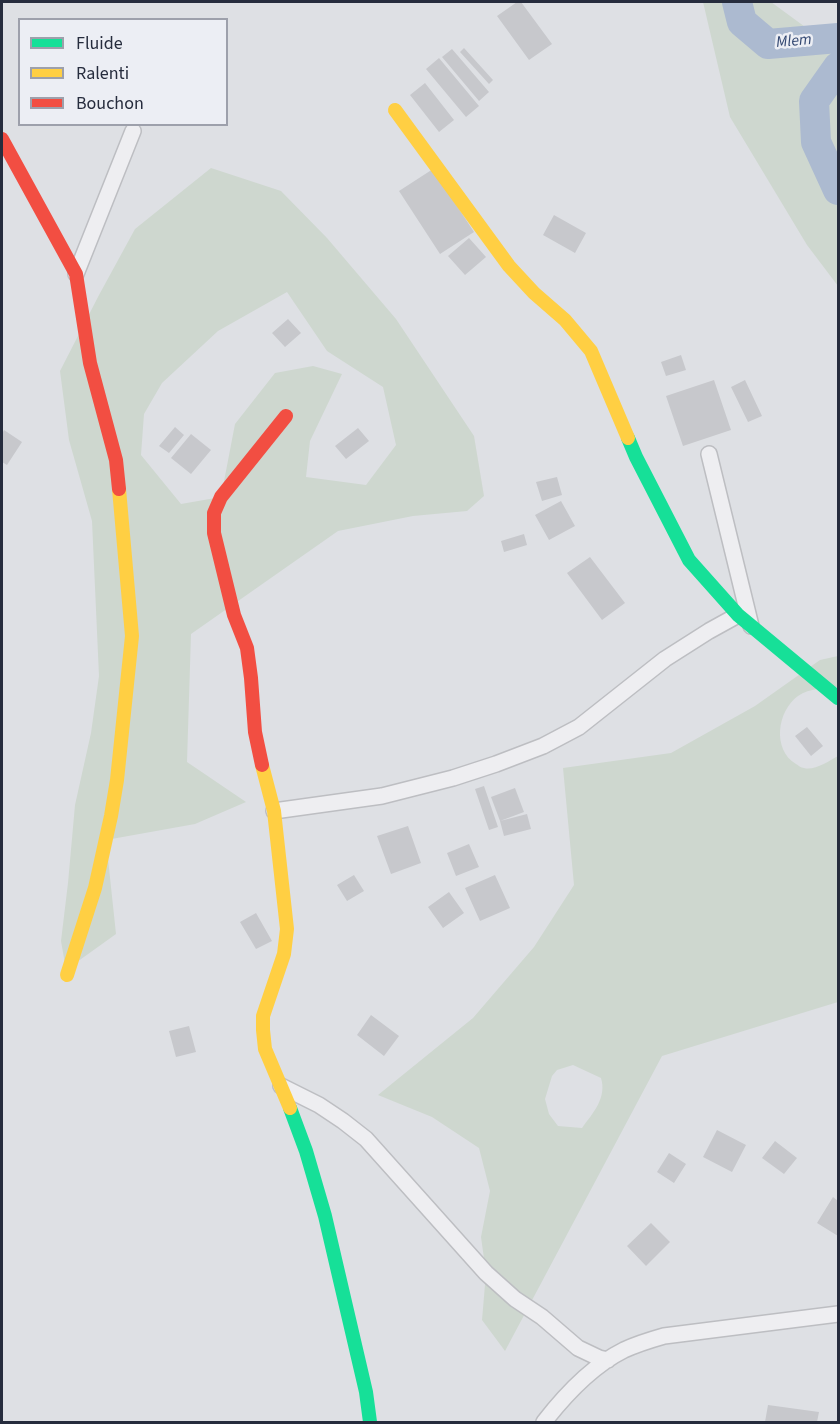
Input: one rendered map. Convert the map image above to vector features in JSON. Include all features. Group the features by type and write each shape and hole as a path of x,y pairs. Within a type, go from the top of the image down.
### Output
{"street":[{"path":"395,110 509,266 534,293 565,320 591,351 636,457 689,560 738,615 838,698"},
{"path":"76,274 133,131"},
{"path":"2,139 76,274 90,363 116,460 127,569 132,636 117,780 95,888 67,975"},
{"path":"286,416 221,497 214,513 214,532 234,615 247,648 255,732 274,811 287,929 284,954 263,1016 266,1049 306,1151 326,1216 366,1392 370,1422"},
{"path":"709,454 751,626"},
{"path":"274,811 382,796 453,778 543,746 579,727 665,659 738,615"},
{"path":"281,1086 320,1105 366,1139 486,1273 515,1299 542,1317 579,1348 598,1358 608,1360"},
{"path":"544,1422 567,1395 595,1369 622,1351 641,1343 664,1336 838,1314"}],"shaded area":[{"path":"703,2 771,2 838,51 838,286 807,245 730,117"},
{"path":"211,168 281,191 327,238 396,319 474,436 484,496 467,511 413,516 338,531 191,634 187,762 246,802 195,824 106,840 116,934 70,967 67,975 61,941 75,805 91,733 99,676 92,521 69,440 60,371 135,229","holes":["287,292 327,351 383,387 396,445 366,485 306,477 310,441 342,374 313,366 275,373 235,424 221,497 181,504 141,455 144,414 162,383 218,331"]},
{"path":"838,656 838,687 813,690 798,696 785,711 780,730 783,750 788,758 803,768 817,767 838,756 838,1002 662,1056 505,1351 482,1320 486,1273 481,1237 490,1191 479,1148 432,1117 378,1095 473,1018 534,947 574,885 563,768 671,753 755,706 820,660","holes":["573,1065 601,1078 601,1099 582,1128 558,1126 549,1114 545,1099 552,1076 557,1070"]}],"building":[{"path":"517,2 521,2 552,44 529,60 497,16"},
{"path":"464,48 493,80 489,84 460,52"},
{"path":"452,49 489,92 479,101 442,57"},
{"path":"439,58 479,106 466,117 426,69"},
{"path":"425,83 454,120 439,132 410,95"},
{"path":"433,169 474,232 440,254 399,191"},
{"path":"554,215 586,233 575,253 543,235"},
{"path":"469,238 486,257 465,275 448,256"},
{"path":"288,319 301,333 285,347 272,333"},
{"path":"681,355 686,370 666,376 661,362"},
{"path":"714,380 731,430 683,446 666,396"},
{"path":"745,380 762,416 748,422 731,387"},
{"path":"175,427 184,435 169,453 159,446"},
{"path":"358,428 369,441 346,459 335,446"},
{"path":"4,430 22,442 7,465 2,462"},
{"path":"191,434 211,450 191,474 171,458"},
{"path":"557,477 562,495 542,501 536,482"},
{"path":"561,501 575,526 549,540 535,515"},
{"path":"524,534 527,545 504,552 501,541"},
{"path":"590,557 625,603 602,620 567,573"},
{"path":"807,727 823,746 811,756 795,736"},
{"path":"484,786 498,827 489,830 475,789"},
{"path":"515,788 524,812 500,821 491,797"},
{"path":"527,814 531,829 504,836 500,821"},
{"path":"408,826 421,863 391,874 377,836"},
{"path":"469,844 479,867 456,876 447,853"},
{"path":"354,875 364,891 347,901 337,885"},
{"path":"495,875 510,908 480,921 465,888"},
{"path":"449,892 464,913 443,928 428,907"},
{"path":"256,913 272,941 256,949 240,922"},
{"path":"371,1015 399,1036 384,1056 357,1035"},
{"path":"189,1026 196,1052 176,1057 169,1031"},
{"path":"717,1130 746,1145 732,1172 703,1157"},
{"path":"775,1141 797,1158 784,1174 762,1158"},
{"path":"669,1153 686,1164 674,1183 657,1172"},
{"path":"833,1197 838,1201 838,1236 817,1223"},
{"path":"651,1223 670,1242 646,1266 627,1246"},
{"path":"768,1405 819,1412 817,1422 765,1422"}],"waterway":[{"name":"Mlem","path":"737,2 742,22 768,44 838,38"},
{"name":"Mlem","path":"838,67 814,101 816,142 838,190"}],"traffic: fast":[{"path":"628,438 689,560 738,615 838,698"},
{"path":"290,1108 306,1151 325,1216 366,1392 370,1422"}],"traffic: slow":[{"path":"395,110 509,266 534,293 565,320 591,351 628,438"},
{"path":"67,975 95,888 117,780 132,636 119,489"},
{"path":"262,765 274,811 287,929 284,954 263,1016 263,1030 265,1049 290,1108"}],"traffic: jam":[{"path":"2,139 76,274 90,363 116,460 119,489"},
{"path":"262,765 255,732 247,648 234,615 214,533 214,513 221,497 286,416"}]}
